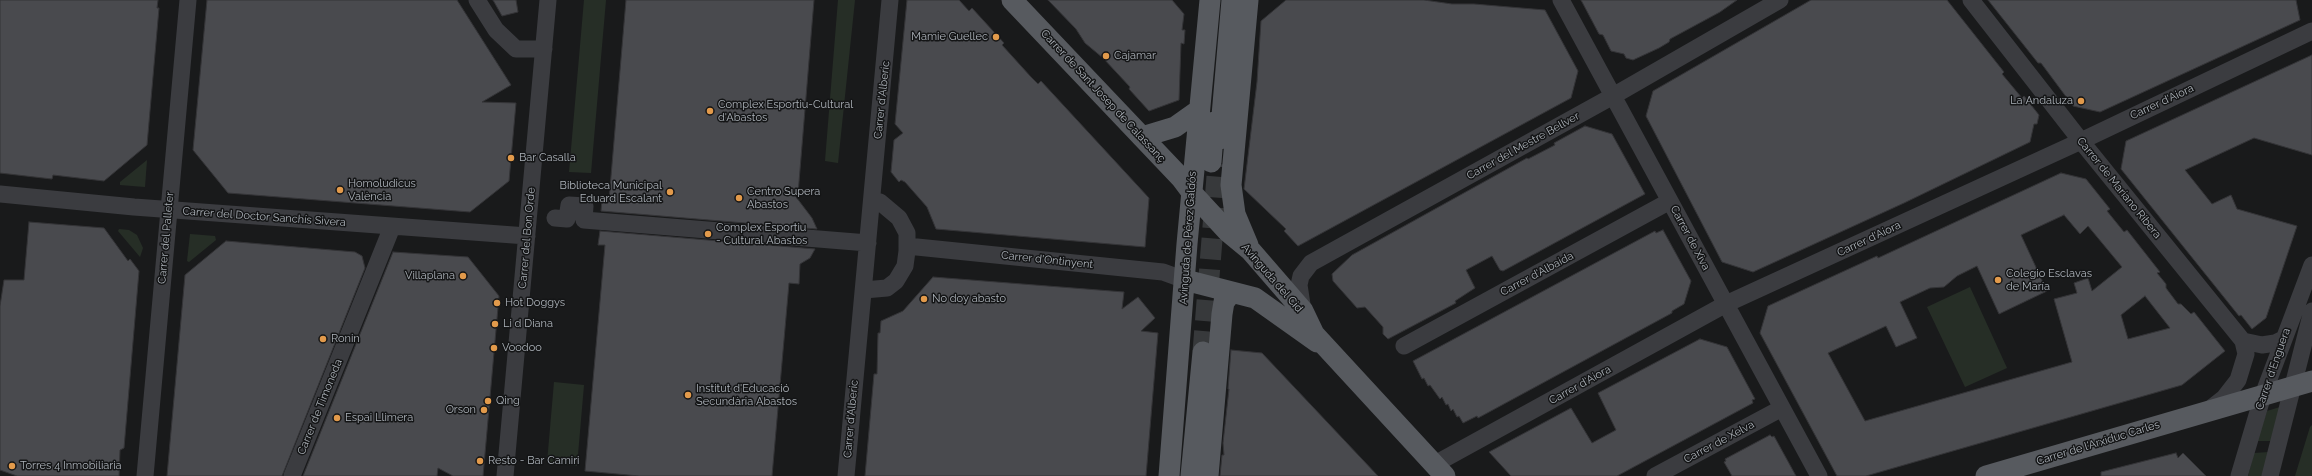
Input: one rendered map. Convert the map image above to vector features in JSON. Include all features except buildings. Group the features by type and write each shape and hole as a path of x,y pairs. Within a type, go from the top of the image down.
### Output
{"main road":[{"name":"Carrer de Sant Josep de Calassanç","path":"1012,0 1181,178 1193,194"},
{"name":"Avinguda de Pérez Galdós","path":"1169,476 1199,110 1210,0"},
{"name":"Avinguda de Pérez Galdós","path":"1225,0 1215,163 1232,0"},
{"path":"1248,0 1231,185 1235,214 1251,251"},
{"path":"1142,137 1175,127 1199,110"},
{"name":"Avinguda del Cid","path":"1193,194 1228,232 1251,251 1303,312 1314,334 1440,470"},
{"name":"Avinguda del Cid","path":"1185,280 1255,298 1329,350"},
{"path":"1208,476 1222,314 1224,302 1231,293"},
{"path":"1184,476 1198,352 1190,476"},
{"name":"Carrer de l'Arxiduc Carles","path":"1986,476 2210,409 2303,383"}],"street":[{"name":"Carrer del Palleter","path":"144,476 188,0"},
{"path":"477,0 496,30 516,49 544,49"},
{"name":"Carrer del Bon Orde","path":"505,476 548,0"},
{"name":"Carrer d'Alberic","path":"846,476 890,0"},
{"name":"Carrer de Xiva","path":"1561,0 1819,476"},
{"name":"Carrer del Mestre Bellver","path":"1303,312 1298,285 1301,276 1311,263 1613,96 1780,0"},
{"name":"Carrer de Mariano Ribera","path":"1971,0 2081,141 2243,340"},
{"name":"Carrer d'Aiora","path":"1440,470 1726,304 2081,141 2312,32"},
{"name":"Carrer del Doctor Sanchís Sivera","path":"0,194 392,227 527,236"},
{"path":"864,290 887,288 896,281 905,266 907,246 907,233 899,218 880,202 872,200"},
{"name":"Carrer d'Albaida","path":"1404,346 1670,201"},
{"path":"561,219 569,205 585,206 584,220 868,243"},
{"name":"Carrer de Timoneda","path":"292,476 392,227"},
{"name":"Carrer d'Ontinyent","path":"907,246 1163,272 1185,280"},
{"name":"Carrer d'Enguera","path":"2240,476 2263,395 2283,338 2312,264"},
{"name":"Carrer d'Enguera","path":"2270,476 2303,383 2312,311"},
{"path":"2243,340 2262,345 2275,343 2283,338"},
{"name":"Carrer de l'Arxiduc Carles","path":"2210,409 2224,398 2238,380 2246,354 2243,340"},
{"name":"Carrer de Xelva","path":"1655,476 1782,408"}],"shaded area":[{"path":"584,0 606,0 591,173 569,172"},
{"path":"838,0 855,0 838,163 825,161"},
{"path":"147,160 145,187 120,185 120,182"},
{"path":"119,229 129,230 137,235 143,248 140,257 118,231"},
{"path":"190,234 215,236 216,240 189,262 187,261"},
{"path":"1970,287 2007,368 1965,387 1927,307"},
{"path":"554,382 584,385 577,466 547,463"},
{"path":"2280,407 2272,441 2257,441 2267,411"},
{"path":"2312,425 2312,476 2295,476 2310,427"},
{"path":"2269,452 2263,476 2248,476 2254,453"}],"tunnel":[{"path":"1203,352 1218,164"}],"place":[{"name":"Mamie Guellec","path":"996,37"},
{"name":"Cajamar","path":"1106,56"},
{"name":"La Andaluza","path":"2081,101"},
{"name":"Complex Esportiu-Cultural d'Abastos","path":"710,111"},
{"name":"Bar Casalla","path":"511,158"},
{"name":"Homoludicus València","path":"340,190"},
{"name":"Biblioteca Municipal Eduard Escalant","path":"670,192"},
{"name":"Centro Supera Abastos","path":"739,198"},
{"name":"Complex Esportiu - Cultural Abastos","path":"708,234"},
{"name":"Villaplana","path":"463,276"},
{"name":"Colegio Esclavas de María","path":"1998,280"},
{"name":"No doy abasto","path":"924,299"},
{"name":"Hot Doggys","path":"497,303"},
{"name":"Li d Diana","path":"495,324"},
{"name":"Ronin","path":"323,339"},
{"name":"Voodoo","path":"494,348"},
{"name":"Institut d'Educació Secundària Abastos","path":"688,395"},
{"name":"Qing","path":"488,401"},
{"name":"Orson","path":"484,410"},
{"name":"Espai Llimera","path":"337,418"},
{"name":"Resto - Bar Camiri","path":"480,461"},
{"name":"Torres 4 Inmobiliaria","path":"12,466"}]}
